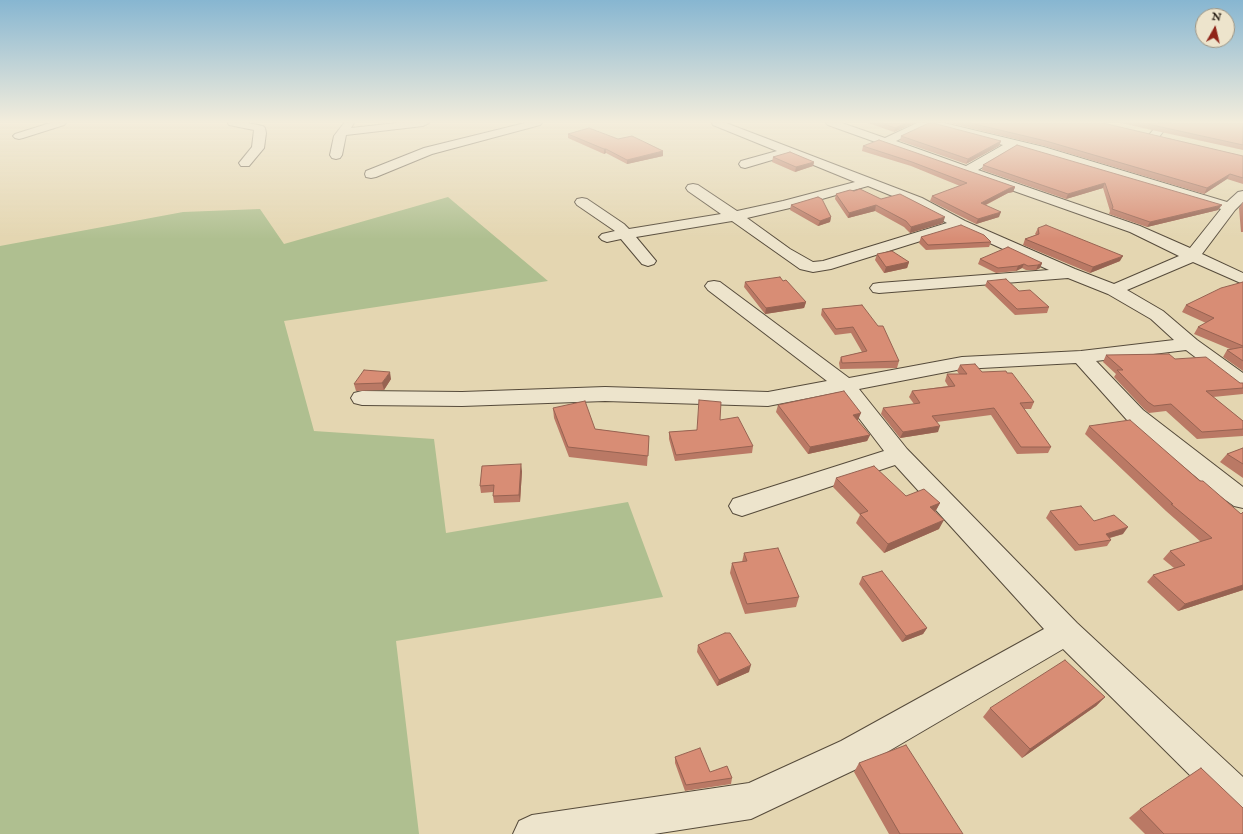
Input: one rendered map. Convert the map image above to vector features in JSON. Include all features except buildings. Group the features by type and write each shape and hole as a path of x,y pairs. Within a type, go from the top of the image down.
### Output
{"street":[{"path":"371,174 401,162"},
{"path":"745,164 752,162"},
{"path":"819,162 917,201 960,224 1069,273 1114,290 1156,315 1190,344 1243,383"},
{"path":"944,162 1135,229 1243,279"},
{"path":"968,170 982,162"},
{"path":"1081,162 1230,207"},
{"path":"607,237 734,216 785,205 869,182"},
{"path":"693,188 784,252 806,266 813,267 825,266 960,224"},
{"path":"1114,290 1192,256 1230,207 1243,195"},
{"path":"582,202 614,223 626,234 648,261"},
{"path":"879,288 1069,273"},
{"path":"714,286 844,384 899,455 1066,632 1243,802"},
{"path":"362,398 462,399 605,394 768,399 962,363 1081,357 1190,344"},
{"path":"1081,357 1135,415 1222,485 1243,499"},
{"path":"742,506 899,455"},
{"path":"532,834 751,802 853,753 1066,632"}],"green space":[{"path":"448,197 548,281 284,321 314,431 434,439 446,533 628,502 663,597 396,641 419,834 0,834 0,246 183,212 260,209 284,244"}]}
